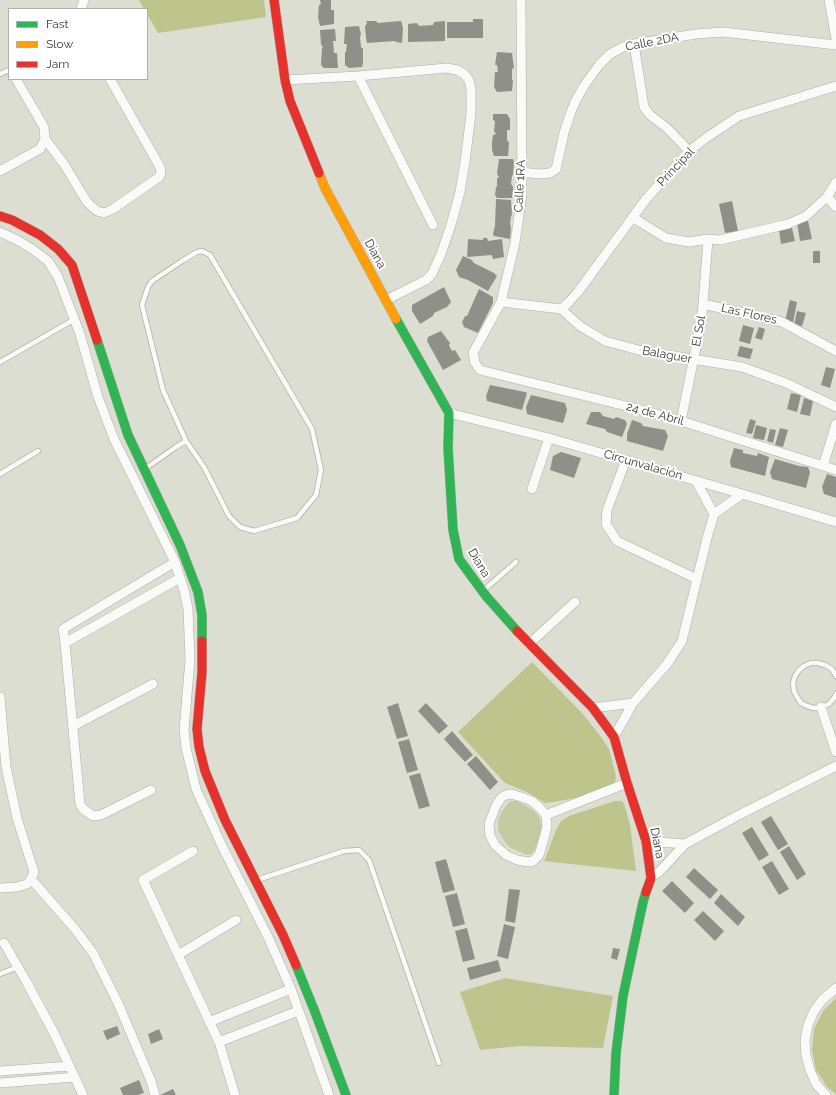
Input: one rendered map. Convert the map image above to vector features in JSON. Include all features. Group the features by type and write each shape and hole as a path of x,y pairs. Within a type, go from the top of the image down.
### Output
{"street":[{"name":"Diana","path":"274,0 285,80 290,101 325,188 449,413 448,448 453,530 459,559 482,592 528,644 593,708 614,737 646,841 651,878 643,902 624,996 616,1053 614,1095"},
{"name":"Calle 1RA","path":"475,363 473,353 500,302 515,244 522,194 521,0"},
{"path":"829,0 836,39"},
{"name":"Calle 2DA","path":"522,172 538,174 550,173 556,169 564,133 571,112 584,86 599,65 610,54 623,47 696,34 723,32 836,45"},
{"path":"634,44 644,107 650,115 668,128 689,151"},
{"path":"285,80 358,76 447,68 457,70 464,74 469,80 471,89 471,114 460,192 451,225 436,265 432,274 426,280 386,300"},
{"path":"358,76 433,225"},
{"path":"0,171 40,149 45,139 44,127 17,80"},
{"path":"45,139 64,164 87,202 97,211 104,213 113,210 159,177 161,173 160,166 111,80"},
{"name":"Principal","path":"561,309 578,292 646,199 689,151 739,116 836,86"},
{"path":"633,216 666,238 689,242 708,239 720,240 788,224 806,216 827,197 836,182"},
{"path":"827,197 836,207"},
{"path":"0,216 12,220 40,235 58,249 72,265 128,435 180,546 198,592 202,615 202,672 197,729 199,748 206,771 225,820 283,935 315,1012 346,1095"},
{"path":"0,232 18,240 48,261 58,277 75,319 98,397 114,438 175,562 184,590 188,609 190,658 184,730 186,748 196,789 222,846 268,937 291,989 329,1095"},
{"name":"El Sol","path":"682,421 703,304 708,239"},
{"path":"500,302 561,309"},
{"name":"Las Flores","path":"703,304 782,322 836,351"},
{"name":"Balaguer","path":"561,309 580,326 605,341 642,351 742,367 786,383 836,407"},
{"name":"24 de Abril","path":"475,363 480,370 682,421 836,470"},
{"name":"Circunvalación","path":"449,413 549,438 836,522"},
{"path":"823,466 836,424"},
{"path":"532,489 549,438"},
{"path":"626,460 607,510 606,524 617,540 697,579"},
{"path":"696,481 714,514"},
{"path":"614,737 633,703 667,664 682,641 714,514 742,494"},
{"path":"151,790 100,815 93,816 83,809 80,804 63,629 175,562"},
{"path":"65,643 180,578"},
{"path":"528,644 575,602"},
{"path":"73,726 152,684"},
{"path":"0,697 6,766 17,818 34,872 27,884 17,887 0,888"},
{"path":"593,708 633,703"},
{"path":"822,707 836,752"},
{"path":"651,878 661,870 685,844 836,766"},
{"path":"546,815 627,783"},
{"path":"510,794 518,796 532,802 546,815 547,827 539,855 532,861 528,862 506,855 498,849 492,840 489,830 491,816 498,802 506,795 510,794"},
{"path":"646,841 685,844"},
{"path":"193,851 143,880 218,1042 235,1095"},
{"path":"31,879 75,929 93,953 118,1003 156,1095"},
{"path":"178,955 236,920"},
{"path":"4,943 51,1028 83,1095"},
{"path":"826,1095 816,1084 810,1070 806,1055 805,1040 808,1025 814,1011 823,999 836,988"},
{"path":"209,1022 291,989"},
{"path":"218,1042 298,1011"},
{"path":"0,1071 70,1066"},
{"path":"0,1083 75,1077"}],"lane":[{"path":"202,251 210,255 312,429 321,470 316,495 296,518 254,531 240,527 229,516 204,468 186,441 163,390 142,305 148,287 152,281 197,252 202,251"},
{"path":"0,362 75,319"},
{"path":"144,469 176,446 186,441"},
{"path":"0,474 38,451"},
{"path":"482,592 516,562"},
{"path":"836,676 832,669 825,665 811,663 799,670 793,683 794,690 801,703 814,708 829,704 836,694"},
{"path":"255,880 344,851 359,850 369,860 439,1063"},
{"path":"0,974 18,968"}],"green space":[{"path":"139,0 264,0 266,17 158,33 148,16 148,8 143,8"},
{"path":"532,662 582,713 609,749 616,776 615,782 609,786 575,798 545,803 529,793 505,783 458,732"},
{"path":"517,801 533,810 538,815 540,820 542,828 541,835 534,851 531,854 527,855 509,847 498,830 498,821 501,813 509,802"},
{"path":"615,801 621,801 624,803 630,825 636,871 543,861 561,821 569,816"},
{"path":"505,978 613,996 603,1048 520,1046 480,1050 460,992"},
{"path":"836,998 836,1094 827,1087 816,1070 812,1050 814,1029 823,1011"}],"building":[{"path":"320,0 331,0 331,10 334,10 334,24 320,26 318,17 319,5 321,4"},
{"path":"473,19 483,19 483,38 447,38 447,22 473,22"},
{"path":"366,21 376,21 378,23 401,21 403,28 402,43 395,41 367,43 365,26 367,24"},
{"path":"445,21 445,41 408,42 408,24 417,23 419,26 433,25 434,22"},
{"path":"359,26 361,34 361,47 363,49 363,63 362,67 349,68 345,65 345,52 347,44 344,44 345,27"},
{"path":"335,29 336,41 333,41 334,53 337,53 338,68 324,68 321,65 323,48 321,44 320,30"},
{"path":"497,52 512,53 514,68 512,69 512,91 497,92 494,87 495,72 498,72 497,65 495,65"},
{"path":"493,114 507,114 510,119 510,130 507,130 507,140 509,143 508,156 494,156 492,142 493,135 496,134 494,131 495,121 493,120"},
{"path":"499,159 513,159 513,175 511,184 513,187 513,198 497,198 495,195 497,178 499,178 497,173"},
{"path":"496,199 511,200 512,215 510,224 510,239 494,236 493,234 495,225"},
{"path":"732,201 738,231 725,233 719,204"},
{"path":"808,221 812,239 800,241 797,223"},
{"path":"792,228 795,241 781,244 779,230"},
{"path":"483,238 487,238 488,241 502,239 504,257 493,259 492,255 467,257 468,239 483,240"},
{"path":"813,251 820,251 820,263 813,263"},
{"path":"463,256 497,276 488,291 468,280 459,277 456,270"},
{"path":"444,287 451,302 447,307 434,313 433,316 420,324 412,311 412,305"},
{"path":"479,289 493,297 493,303 478,333 464,327 462,322 465,316 467,316"},
{"path":"790,300 797,302 793,323 785,321"},
{"path":"797,311 806,313 802,326 794,325"},
{"path":"743,325 754,328 750,344 739,341"},
{"path":"759,327 765,329 762,340 755,338"},
{"path":"441,331 450,343 449,345 452,351 455,350 461,360 443,370 427,341 428,337"},
{"path":"740,346 753,349 750,359 737,356"},
{"path":"826,367 835,369 830,388 821,385"},
{"path":"490,385 527,393 522,410 487,401 486,396"},
{"path":"791,393 801,395 797,412 787,409"},
{"path":"531,395 565,403 567,410 563,423 527,414 526,407"},
{"path":"804,398 813,401 810,416 800,414"},
{"path":"591,412 600,412 603,416 614,419 616,417 625,420 627,424 622,437 607,432 605,429 586,424"},
{"path":"750,419 756,421 752,434 746,433"},
{"path":"632,420 641,423 643,426 665,430 668,436 663,451 627,441 627,434"},
{"path":"756,425 767,428 764,440 753,438"},
{"path":"780,428 788,430 783,447 775,445"},
{"path":"770,429 776,430 773,443 767,441"},
{"path":"734,448 743,450 743,453 757,456 758,453 769,457 765,476 731,467 730,461"},
{"path":"561,452 581,458 574,478 550,470 553,456"},
{"path":"775,459 808,467 810,472 806,488 772,479 770,472"},
{"path":"827,474 836,477 836,498 824,494 822,487"},
{"path":"398,703 408,736 397,739 387,707"},
{"path":"426,703 448,726 439,734 418,711"},
{"path":"452,731 473,755 465,762 444,739"},
{"path":"409,739 418,770 407,773 398,742"},
{"path":"476,756 498,782 490,790 467,764"},
{"path":"420,773 430,806 419,809 409,776"},
{"path":"771,816 788,844 778,850 761,822"},
{"path":"752,827 769,855 759,861 742,833"},
{"path":"789,846 806,874 797,880 780,852"},
{"path":"446,859 455,890 443,893 435,862"},
{"path":"772,861 789,889 779,895 762,867"},
{"path":"694,868 718,890 710,899 686,877"},
{"path":"672,881 694,903 685,913 662,891"},
{"path":"509,889 520,890 515,923 505,921"},
{"path":"457,893 465,924 453,927 445,896"},
{"path":"721,894 745,917 738,926 714,903"},
{"path":"703,911 724,931 715,941 694,920"},
{"path":"504,924 515,927 508,959 497,956"},
{"path":"467,928 475,959 463,962 455,931"},
{"path":"613,948 620,949 617,960 611,958"},
{"path":"498,960 501,971 470,980 467,968"},
{"path":"117,1026 120,1034 107,1040 103,1031"},
{"path":"159,1029 163,1039 151,1044 148,1034"},
{"path":"139,1080 144,1093 138,1095 123,1095 120,1088"},
{"path":"173,1089 176,1095 160,1095"}],"traffic: fast":[{"path":"396,319 449,413 448,448 453,530 459,559 486,596 517,631"},
{"path":"97,340 128,435 180,545 198,592 202,615 202,641"},
{"path":"614,1095 616,1053 623,996 646,892"},
{"path":"296,965 346,1095"}],"traffic: slow":[{"path":"319,173 325,188 396,319"}],"traffic: jam":[{"path":"274,0 285,80 290,101 319,173"},
{"path":"0,216 12,220 40,235 58,249 72,265 97,340"},
{"path":"517,631 593,708 614,737 646,841 651,878 646,892"},
{"path":"202,641 202,672 197,729 199,747 205,771 225,820 283,935 296,965"}]}
